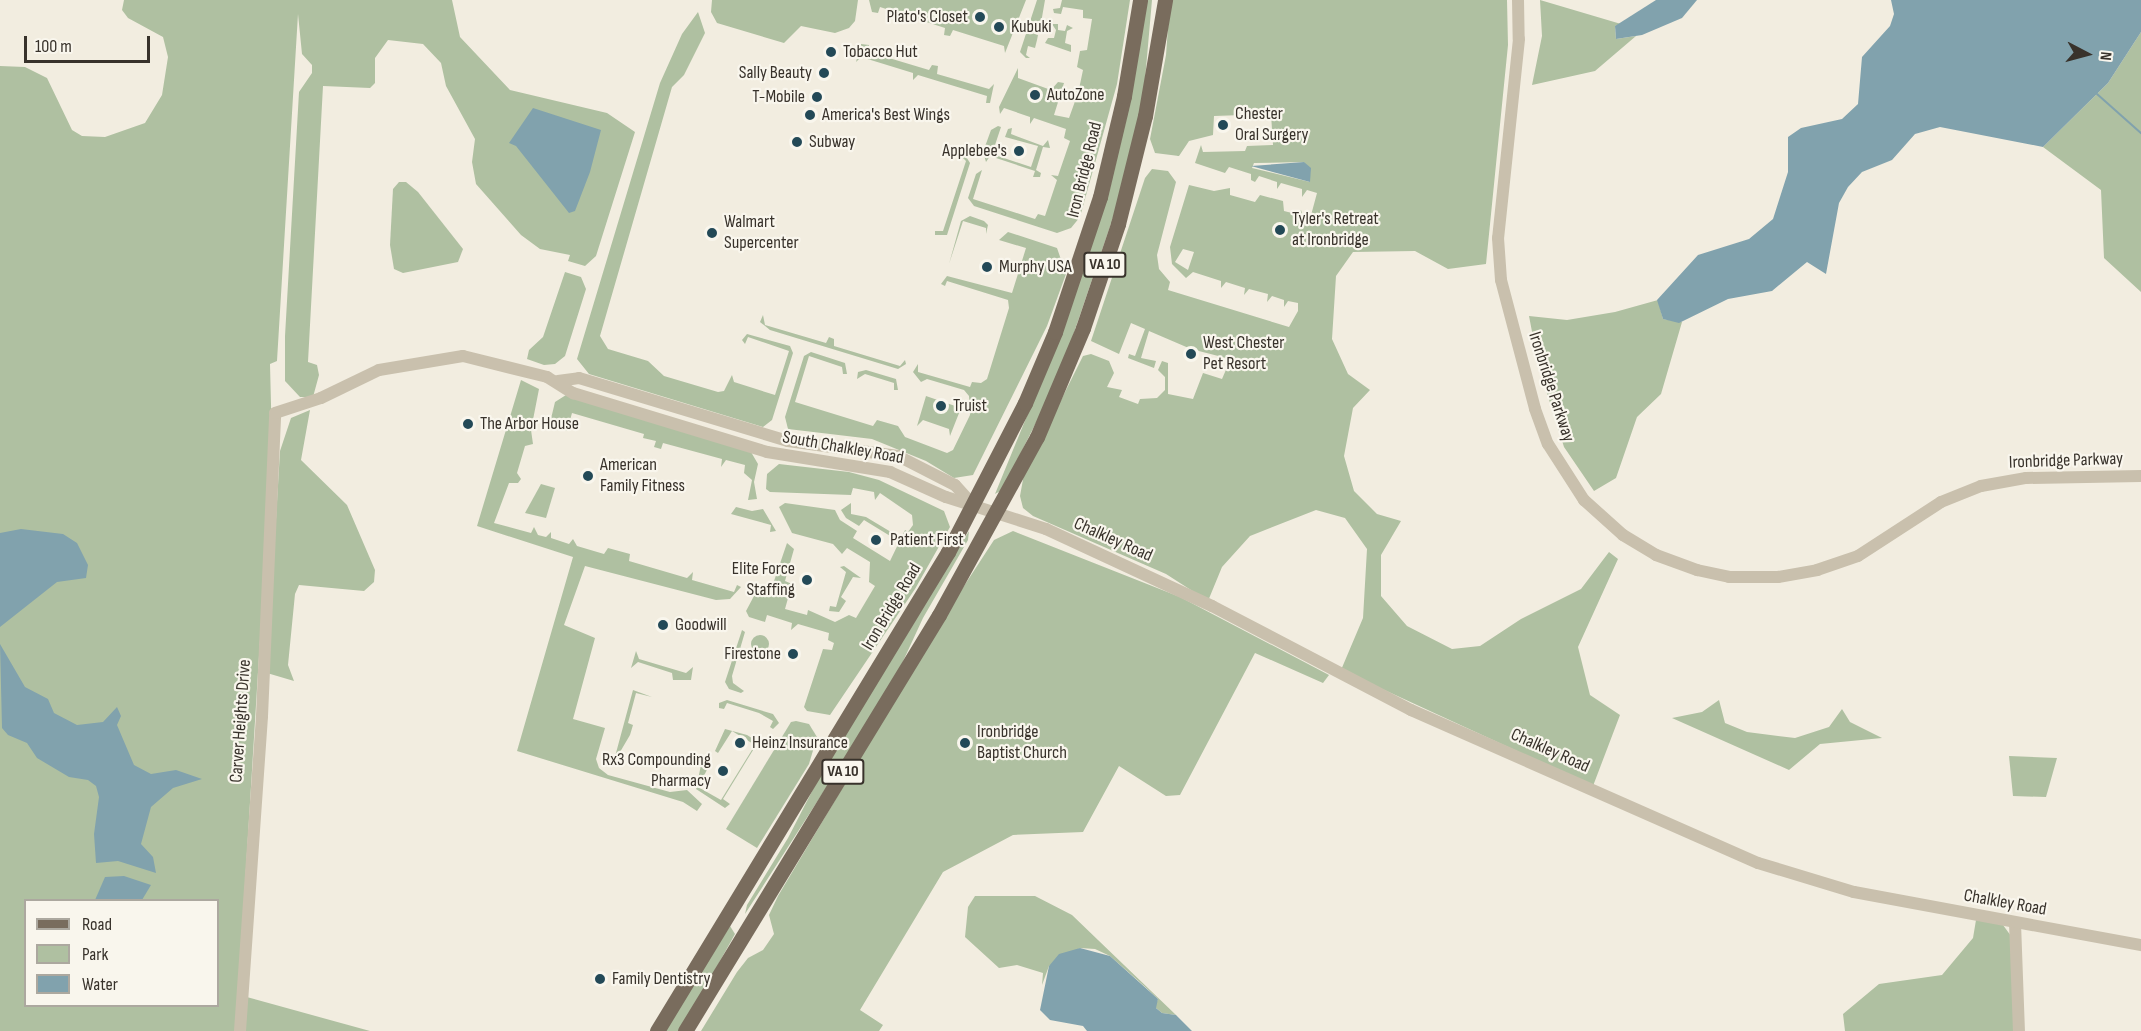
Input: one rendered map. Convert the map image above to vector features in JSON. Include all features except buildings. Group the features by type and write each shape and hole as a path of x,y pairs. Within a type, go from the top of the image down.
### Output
{"main road":[{"name":"Iron Bridge Road","path":"657,1031 974,506 1025,404 1085,248 1112,152 1140,0"},
{"name":"VA 10","path":"685,1031 997,514 1063,378 1101,276 1134,162 1165,0"}],"street":[{"name":"Ironbridge Parkway","path":"1518,0 1519,39 1498,238 1501,280 1535,409 1548,444 1573,486 1616,530 1656,555 1697,570 1729,577 1778,577 1817,570 1858,556 1941,501 1981,486 2026,478 2141,476"},
{"name":"South Chalkley Road","path":"275,413 321,398 379,370 445,357 483,359 558,381 573,393 767,452 890,472 974,506"},
{"name":"South Chalkley Road","path":"558,381 579,378 788,441 898,456 956,485 974,506"},
{"name":"Carver Heights Drive","path":"240,1031 261,716 275,413"},
{"name":"Chalkley Road","path":"974,506 1084,546 1212,606 1411,710 1758,863 1840,888 2015,923 2141,945"},
{"path":"2015,923 2019,1031"}],"green space":[{"path":"124,0 452,0 460,37 510,90 607,113 635,132 596,256 585,266 568,261 570,255 540,249 521,235 476,184 472,162 475,139 446,86 441,63 423,44 388,40 375,58 375,83 370,88 323,86 308,362 317,365 319,375 313,397 300,397 285,381 285,336 299,92 312,73 312,65 302,54 298,14 277,361 270,364 272,444 236,1031 0,1031 0,66 25,67 47,78 72,130 82,136 105,137 145,123 162,95 168,57 163,37 128,18 122,10"},
{"path":"712,0 858,0 855,21 849,28 835,33 801,26 784,43 717,23 711,12"},
{"path":"869,0 1026,0 1005,53 1004,46 953,30 950,36 944,35 945,28 880,7 878,13 872,12"},
{"path":"1037,0 1045,0 1041,23 1034,24 1032,33 1038,35 1037,40 1035,48 1028,46 1026,55 1030,58 1026,58 1020,52"},
{"path":"1062,0 1130,0 1117,84 1080,217 1071,228 1057,233 974,206 968,198 976,174 982,170 973,199 1035,219 1038,214 1045,216 1057,180 1051,175 1058,176 1070,141 1064,138 1066,129 1034,118 1030,124 1030,117 1004,108 1000,114 999,107 1018,68 1018,78 1051,90 1058,82 1064,83 1054,115 1069,118 1078,93 1072,89 1079,89 1083,70 1077,67 1080,51 1087,50 1092,19 1083,18 1083,10 1063,7 1061,14 1054,13 1053,9 1060,8"},
{"path":"1145,0 1152,0 1144,91 1124,185 1059,377 1002,490 995,494 1056,345"},
{"path":"1170,0 1507,0 1508,45 1486,264 1448,269 1415,251 1353,252 1336,276 1332,339 1348,374 1370,390 1353,408 1344,456 1354,491 1377,514 1401,521 1381,555 1381,596 1407,626 1452,649 1480,646 1521,619 1581,589 1609,552 1618,559 1578,647 1590,695 1620,715 1593,786 1341,670 1363,618 1367,549 1345,518 1316,510 1250,536 1222,567 1208,601 1166,574 1033,516 1023,508 1020,496 1024,474 1083,356 1091,354 1109,361 1114,373 1107,387 1122,390 1119,397 1138,404 1140,399 1157,398 1165,390 1165,377 1158,370 1162,361 1168,363 1168,394 1193,399 1203,373 1222,379 1228,365 1230,359 1191,349 1149,331 1141,358 1156,361 1154,368 1128,358 1129,354 1135,356 1145,329 1131,323 1119,354 1091,341 1145,178 1152,169 1168,171 1176,182 1157,255 1159,269 1170,282 1168,290 1289,327 1298,311 1298,303 1288,301 1284,307 1284,300 1272,296 1267,302 1268,294 1249,289 1244,295 1245,288 1226,282 1221,288 1221,281 1193,272 1186,278 1172,264 1170,247 1189,185 1214,191 1230,188 1230,195 1255,202 1260,195 1283,201 1284,211 1296,214 1301,210 1303,216 1310,219 1317,193 1307,190 1302,197 1302,189 1281,183 1277,189 1277,182 1259,176 1255,182 1251,180 1251,174 1229,167 1225,173 1195,163 1201,145 1203,152 1245,151 1247,146 1273,145 1271,114 1214,116 1213,135 1189,141 1179,156 1155,153 1150,139 1166,55","holes":["1304,162 1310,182 1252,168 1254,163","1183,249 1194,252 1188,270 1175,262"]},
{"path":"1540,0 1621,24 1615,26 1616,39 1636,36 1595,71 1532,85 1542,36"},
{"path":"698,12 705,33 684,75 672,87 600,336 608,349 648,361 664,376 718,392 724,391 732,375 734,382 775,395 789,351 748,337 745,344 742,340 747,334 790,346 793,353 772,420 763,427 589,374 577,359 660,83 682,34"},
{"path":"1052,24 1058,24 1058,30 1065,31 1067,25 1073,28 1067,31 1065,43 1071,45 1071,52 1045,43 1048,38 1054,38 1056,30"},
{"path":"2141,32 2141,292 2104,258 2101,190 2043,147 2108,83"},
{"path":"861,44 869,45 869,52 929,70 932,65 938,66 937,74 989,89 994,84 990,103 986,103 987,96 918,75 913,80 913,73 861,57 856,62"},
{"path":"998,126 1001,127 992,154 1031,167 1038,146 1005,137 1008,129 1012,128 1011,134 1043,146 1048,140 1050,148 1043,147 1036,170 1041,173 1040,177 1033,177 1035,171 990,156 986,162 983,152 991,130"},
{"path":"965,155 970,163 947,235 935,235 935,231 943,231 966,161 961,156"},
{"path":"399,182 406,182 418,192 463,249 458,262 403,273 394,269 390,245 393,189"},
{"path":"970,216 988,225 986,234 986,228 963,221 949,264 961,221"},
{"path":"1008,232 1057,248 1066,274 1047,326 973,475 954,478 926,461 872,439 788,429 785,417 804,356 811,352 845,363 847,374 843,374 842,367 809,356 795,402 873,426 877,420 898,426 905,437 947,453 953,450 970,415 969,396 964,390 927,379 921,382 913,372 918,364 918,372 970,387 972,382 981,383 987,379 1009,308 1008,300 947,281 945,286 941,284 947,276 1012,293 1026,248 999,240"},
{"path":"565,272 581,277 586,289 565,356 555,364 544,365 527,359 529,350 543,337"},
{"path":"1658,300 1663,319 1682,322 1661,394 1637,417 1616,478 1594,491 1564,447 1539,368 1529,316 1567,320 1615,312"},
{"path":"763,315 765,325 826,343 829,337 834,339 834,346 900,366 905,360 906,364 898,369 770,330 760,322"},
{"path":"866,370 896,379 898,390 894,390 894,383 865,374 857,379 858,372"},
{"path":"521,380 539,389 531,430 533,444 525,446 517,473 521,479 518,483 509,483 494,523 531,533 534,527 538,535 546,537 551,532 551,538 569,544 573,539 577,546 604,554 608,548 630,554 629,561 687,578 693,572 692,580 734,592 737,585 741,587 730,599 716,600 585,566 564,625 595,638 573,719 605,728 596,759 599,768 608,775 670,792 687,790 702,804 697,811 683,802 517,751 573,557 477,526"},
{"path":"566,395 751,452 758,464 754,482 757,499 748,500 752,480 744,473 745,465 726,460 721,467 722,459 663,443 661,449 654,447 656,441 643,438 644,434 572,413 567,431 549,427 555,402"},
{"path":"926,396 961,408 950,436 949,429 923,420 917,426"},
{"path":"310,410 301,460 347,505 375,570 374,582 364,591 299,585 295,594 288,665 294,681 267,673 280,451 291,418"},
{"path":"779,464 849,472 879,480 944,511 950,527 915,589 830,715 807,711 804,707 823,649 832,650 834,643 828,640 829,633 798,624 791,630 792,623 767,615 765,622 749,617 746,611 754,596 773,584 787,543 794,549 785,581 792,584 785,609 807,615 808,610 835,622 849,615 856,618 875,586 869,582 870,562 847,548 842,554 833,544 792,533 779,507 785,503 835,510 840,520 857,531 853,538 890,561 905,530 908,532 913,525 912,515 880,493 875,500 874,492 853,488 851,495 770,492 766,489 767,474"},
{"path":"541,484 555,488 546,518 525,513"},
{"path":"851,503 851,514 866,517 901,538 900,542 864,520 859,526 846,518 841,510"},
{"path":"736,507 752,511 763,509 776,531 770,532 771,525 731,514"},
{"path":"969,531 968,540 923,618 892,685 745,914 747,905 788,838 824,768"},
{"path":"1013,531 1180,597 1329,675 1323,683 1255,653 1180,795 1166,796 1119,766 1083,832 1013,835 943,872 860,1010 883,1025 879,1031 701,1031 737,972 748,958 763,950 774,934 769,915 778,896 949,609 994,540"},
{"path":"844,566 861,578 853,577 841,597 846,601 839,612 829,611 830,606 836,607 846,572 840,567"},
{"path":"742,630 745,632 732,676 733,683 744,691 741,693 729,689 725,682"},
{"path":"756,635 764,635 769,640 767,651 756,653 751,648 751,640"},
{"path":"636,651 639,659 686,673 693,667 691,680 673,680 672,673 638,662 631,668"},
{"path":"633,690 652,697 636,693 628,723 633,725 630,735 613,764"},
{"path":"727,700 773,714 779,723 773,729 770,727 773,721 759,713 727,703 724,709 719,708 719,703"},
{"path":"1719,700 1725,723 1747,732 1795,738 1829,727 1842,709 1850,722 1882,738 1820,744 1789,770 1672,718 1702,712"},
{"path":"791,722 809,724 817,737 809,764 757,848 726,829"},
{"path":"725,729 747,735 758,742 723,799 730,804 725,808 696,789 701,765 709,766 698,787 721,800 755,745 732,731 718,753 715,751"},
{"path":"2009,756 2057,758 2046,797 2013,796"},
{"path":"975,896 1035,896 1072,915 1176,1015 1162,1013 1155,1007 1158,999 1110,956 1095,949 1080,948 1049,966 1042,985 1043,973 1017,965 999,968 965,937 968,907"},
{"path":"1976,920 2003,925 2011,936 2015,1031 1845,1031 1843,1014 1879,984 1942,975 1973,938"},
{"path":"730,926 735,934 681,1031 664,1031"},
{"path":"243,996 370,1031 240,1031"}],"water":[{"path":"1656,0 1697,0 1682,18 1642,35 1616,39 1615,26"},
{"path":"1891,0 2141,0 2141,32 2108,83 2043,147 1940,127 1915,134 1892,160 1862,172 1848,187 1839,203 1826,274 1807,262 1772,291 1728,299 1679,323 1663,319 1657,300 1698,255 1749,239 1773,219 1788,172 1788,137 1801,128 1842,119 1858,104 1862,57 1890,26 1894,14"},
{"path":"533,108 601,130 590,172 575,211 569,213 516,146 509,143"},
{"path":"1304,162 1311,168 1310,182 1251,166"},
{"path":"21,529 63,534 77,543 88,565 86,578 57,582 0,627 0,533"},
{"path":"0,644 25,687 48,699 54,713 77,725 103,722 117,707 121,716 117,725 134,765 151,774 176,770 202,779 173,788 151,807 141,844 153,857 156,873 118,861 96,863 94,834 99,797 96,786 88,780 69,777 37,758 27,743 8,735 2,728"},
{"path":"124,876 151,885 143,899 95,899 105,877"},
{"path":"1080,948 1110,956 1158,999 1156,1008 1162,1013 1176,1015 1192,1031 1087,1031 1083,1026 1050,1020 1040,1010 1049,966 1059,954"}],"waterway":[{"path":"2097,94 2141,133"}],"place":[{"name":"Plato's Closet","path":"980,17"},
{"name":"Kubuki","path":"999,27"},
{"name":"Tobacco Hut","path":"831,52"},
{"name":"Sally Beauty","path":"824,73"},
{"name":"AutoZone","path":"1035,95"},
{"name":"T-Mobile","path":"817,97"},
{"name":"America's Best Wings","path":"810,115"},
{"name":"Chester Oral Surgery","path":"1223,125"},
{"name":"Subway","path":"797,142"},
{"name":"Applebee's","path":"1019,151"},
{"name":"Tyler's Retreat at Ironbridge","path":"1280,230"},
{"name":"Walmart Supercenter","path":"712,233"},
{"name":"Murphy USA","path":"987,267"},
{"name":"West Chester Pet Resort","path":"1191,354"},
{"name":"Truist","path":"941,406"},
{"name":"The Arbor House","path":"468,424"},
{"name":"American Family Fitness","path":"588,476"},
{"name":"Patient First","path":"876,540"},
{"name":"Elite Force Staffing","path":"807,580"},
{"name":"Goodwill","path":"663,625"},
{"name":"Firestone","path":"793,654"},
{"name":"Heinz Insurance","path":"740,743"},
{"name":"Ironbridge Baptist Church","path":"965,743"},
{"name":"Rx3 Compounding Pharmacy","path":"723,771"},
{"name":"Family Dentistry","path":"600,979"}]}
